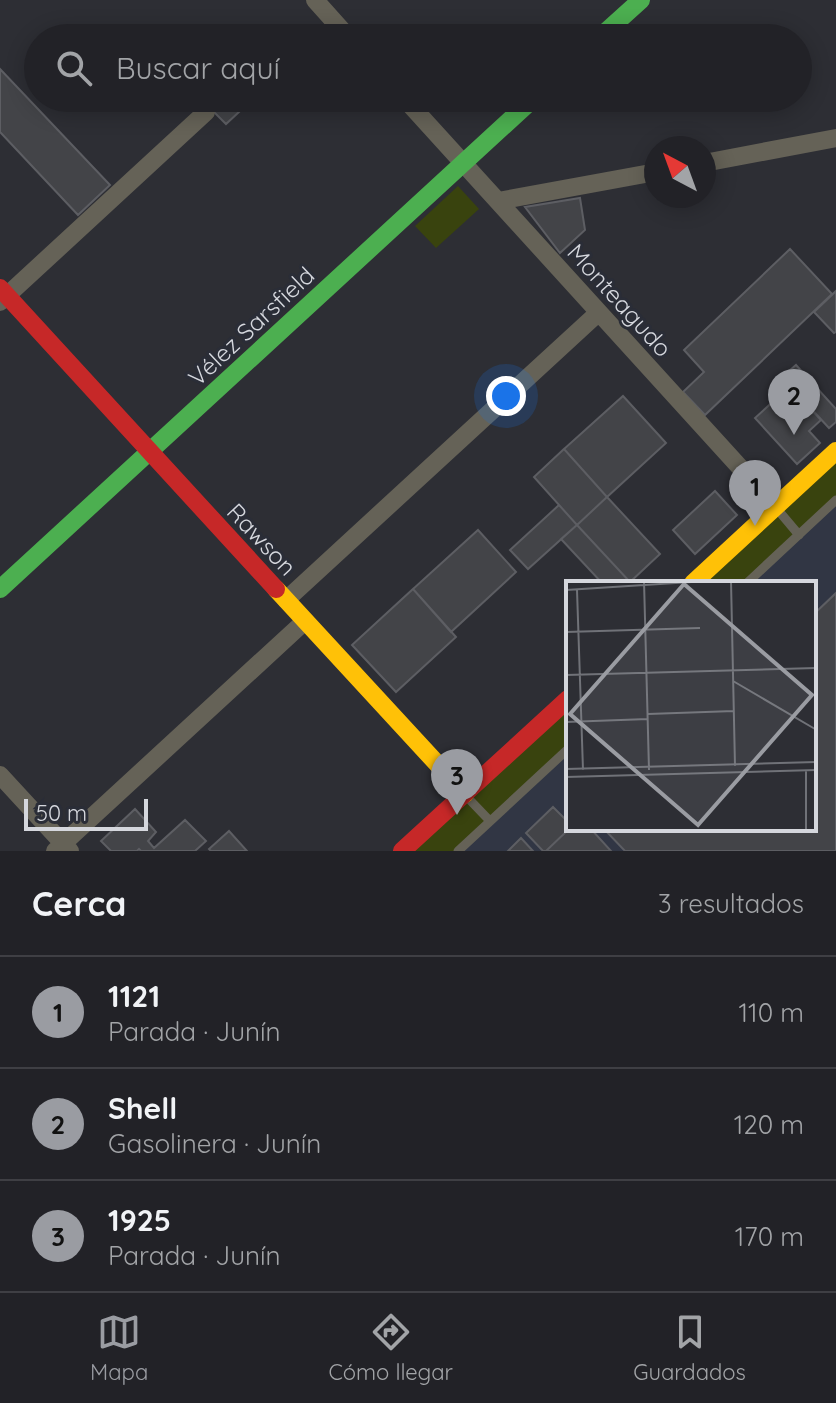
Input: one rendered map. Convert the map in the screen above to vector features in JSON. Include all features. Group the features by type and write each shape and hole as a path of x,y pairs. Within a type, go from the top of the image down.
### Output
{"main road":[{"path":"614,24 641,0"},
{"name":"Vélez Sarsfield","path":"0,589 519,112"},
{"name":"Rawson","path":"2,295 465,794"},
{"path":"695,581 836,451"},
{"path":"402,851 566,701"}],"street":[{"path":"315,0 336,24"},
{"path":"2,295 206,112"},
{"name":"Monteagudo","path":"417,112 776,507"},
{"path":"716,161 836,138"},
{"path":"498,201 644,174"},
{"path":"286,600 598,313"},
{"path":"0,775 63,848 305,621"}],"lane":[{"path":"749,581 836,500"},
{"name":"Monteagudo","path":"776,507 799,535"},
{"path":"458,851 566,751"},
{"name":"Rawson","path":"465,794 490,821"}],"shaded area":[{"path":"836,500 836,851 458,851 566,751 566,831 816,831 816,581 749,581"}],"green space":[{"path":"458,186 479,209 436,248 415,226"},
{"path":"836,451 836,500 749,581 695,581"},
{"path":"566,701 566,751 458,851 402,851"}],"building":[{"path":"0,69 24,94 24,112 41,112 110,185 78,215 0,132"},
{"path":"214,112 239,112 226,124"},
{"path":"580,198 585,230 560,253 525,207"},
{"path":"790,249 832,294 705,415 683,392 704,372 684,350"},
{"path":"836,291 836,332 834,333 814,312"},
{"path":"796,365 836,409 836,422 829,428 782,377"},
{"path":"623,396 666,443 607,497 564,449"},
{"path":"778,397 797,417 808,406 821,420 809,431 820,443 797,464 755,418"},
{"path":"564,449 607,497 577,525 534,477"},
{"path":"715,491 737,515 695,554 673,530"},
{"path":"607,497 660,554 629,581 577,525"},
{"path":"559,505 577,525 528,569 510,550"},
{"path":"577,525 629,581 600,581 561,539"},
{"path":"478,530 516,572 451,632 413,589"},
{"path":"413,589 456,637 396,692 352,645"},
{"path":"836,593 836,851 625,851 606,831 816,831 816,612"},
{"path":"553,807 566,820 567,831 546,851 526,833"},
{"path":"135,809 156,832 148,841 154,848 185,820 206,841 195,851 111,851 101,841"},
{"path":"229,831 247,851 209,849"},
{"path":"567,831 593,831 611,851 546,851"},
{"path":"521,838 533,851 508,851"}],"traffic: fast":[{"path":"614,24 641,0"},
{"path":"0,589 519,112"}],"traffic: slow":[{"path":"695,581 836,451"},
{"path":"276,589 465,794"}],"traffic: jam":[{"path":"0,288 276,589"},
{"path":"402,851 566,701"}],"place":[{"name":"Shell","path":"794,435"},
{"name":"1121","path":"755,526"},
{"name":"1925","path":"457,815"}]}
